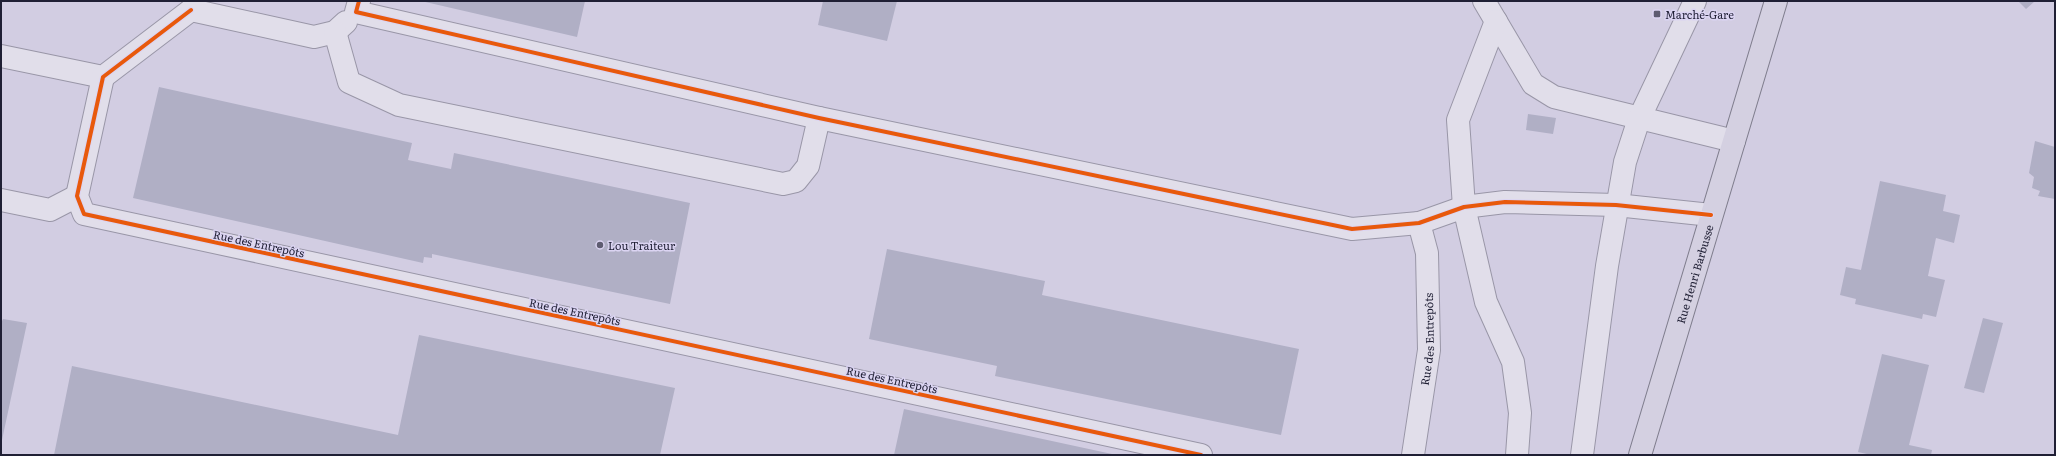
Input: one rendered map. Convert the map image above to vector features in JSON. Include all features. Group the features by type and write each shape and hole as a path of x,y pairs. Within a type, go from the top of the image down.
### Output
{"main road":[{"name":"Rue Henri Barbusse","path":"1640,455 1776,1"}],"street":[{"path":"1484,1 1533,84 1554,97 1734,142"},
{"path":"1582,455 1606,266 1625,162 1639,119 1695,1"},
{"path":"1,200 50,210 77,196 103,77 192,5 314,37 335,32 358,6 819,118 1352,229 1419,223 1464,207 1505,202 1616,205 1711,215"},
{"path":"1496,21 1458,120 1464,207 1486,302 1513,362 1520,413 1517,455"},
{"path":"335,32 349,82 399,105 783,184 796,182 808,166 819,118"},
{"path":"1,56 103,77"},
{"name":"Rue des Entrepôts","path":"77,196 84,214 1201,455"},
{"name":"Rue des Entrepôts","path":"1414,455 1429,350 1427,254 1419,223"}],"building":[{"path":"421,1 585,1 577,37"},
{"path":"823,1 897,1 887,41 818,25"},
{"path":"2018,1 2035,1 2026,9"},
{"path":"159,87 412,143 408,160 451,169 454,153 690,203 670,304 432,254 432,258 424,257 423,263 133,198"},
{"path":"1528,114 1556,118 1553,134 1526,130"},
{"path":"2035,141 2055,147 2055,199 2038,196 2040,191 2032,188 2034,177 2029,173"},
{"path":"1880,181 1946,195 1943,211 1960,215 1954,243 1936,238 1928,276 1945,280 1936,317 1923,314 1922,319 1855,304 1856,299 1840,295 1846,267 1861,270"},
{"path":"887,249 1045,281 1042,295 1299,349 1281,435 995,376 997,366 869,339"},
{"path":"1983,318 2003,323 1984,393 1964,388"},
{"path":"3,319 27,323 2,440 1,323"},
{"path":"419,335 675,388 660,455 54,455 72,366 398,435"},
{"path":"1882,354 1929,365 1909,445 1932,450 1931,455 1871,455 1858,452"},
{"path":"904,409 1112,454 1112,455 894,455"}],"cycle path":[{"path":"359,1 356,12 819,118 1352,229 1419,223 1464,207 1505,202 1616,205 1711,215"},
{"path":"191,10 103,77 77,196 84,214 1201,455"}],"place":[{"name":"Marché-Gare","path":"1657,14"},
{"name":"Lou Traiteur","path":"600,245"}]}
